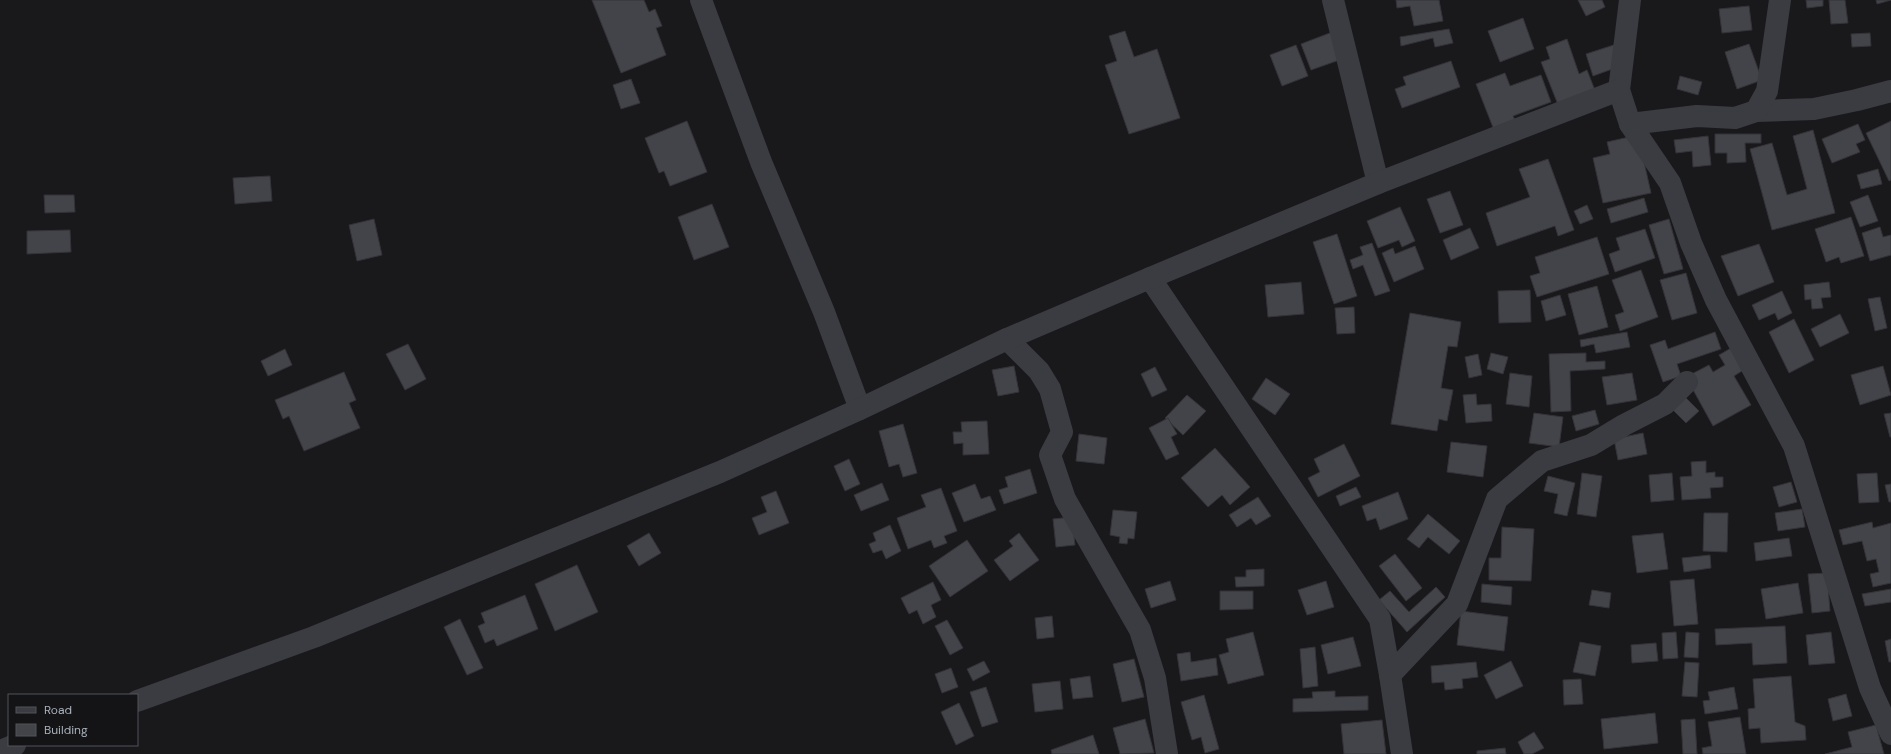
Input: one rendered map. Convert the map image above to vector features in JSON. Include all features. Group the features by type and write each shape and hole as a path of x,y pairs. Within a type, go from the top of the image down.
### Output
{"street":[{"path":"701,0 761,162 824,312 860,409"},
{"path":"1333,0 1378,183"},
{"path":"1630,0 1619,90 1630,124 1670,183 1691,243 1716,300 1794,446 1870,688 1891,734"},
{"path":"1756,111 1767,91 1780,0"},
{"path":"138,701 314,636 720,472 860,409 1007,339 1150,278 1378,183 1619,90"},
{"path":"1630,124 1697,116 1735,118 1756,111 1814,109 1891,91"},
{"path":"1150,278 1380,619 1402,754"},
{"path":"1007,339 1039,371 1050,389 1062,432 1050,455 1065,499 1140,630 1155,678 1167,754"},
{"path":"1390,675 1457,604 1497,499 1542,461 1591,445 1624,425 1665,404 1687,382"},
{"path":"0,751 12,746"}],"building":[{"path":"592,0 644,0 649,12 655,9 662,26 656,28 666,55 621,73"},
{"path":"1396,0 1439,0 1443,21 1414,26 1410,6 1397,8"},
{"path":"1578,0 1602,0 1605,7 1586,16"},
{"path":"1806,0 1823,0 1823,6 1807,8"},
{"path":"1829,0 1845,0 1848,23 1831,24"},
{"path":"1876,0 1891,0 1877,4"},
{"path":"1749,6 1752,30 1722,33 1719,9"},
{"path":"1523,18 1534,49 1500,62 1488,31"},
{"path":"1449,29 1453,43 1435,47 1433,38 1401,46 1400,37"},
{"path":"1125,31 1134,57 1157,49 1180,118 1129,134 1105,65 1117,61 1109,36"},
{"path":"1335,31 1345,58 1311,70 1301,44"},
{"path":"1870,33 1871,46 1852,47 1851,34"},
{"path":"1567,39 1579,74 1587,70 1596,93 1559,107 1541,62 1550,59 1546,47"},
{"path":"1623,42 1629,63 1593,76 1586,54"},
{"path":"1749,44 1762,80 1737,89 1725,52"},
{"path":"1296,45 1308,76 1282,86 1270,55"},
{"path":"1451,61 1460,87 1402,108 1395,89 1406,85 1403,77"},
{"path":"1505,73 1510,86 1541,75 1551,102 1513,116 1516,122 1494,130 1476,84"},
{"path":"1680,76 1702,82 1698,95 1677,89"},
{"path":"631,79 640,103 621,109 613,85"},
{"path":"687,121 707,172 670,186 664,171 659,173 645,138"},
{"path":"1891,121 1891,180 1889,181 1866,133"},
{"path":"1858,124 1865,140 1856,144 1860,152 1832,163 1822,139"},
{"path":"1813,130 1835,213 1772,230 1750,149 1772,143 1787,195 1807,189 1793,136"},
{"path":"1715,134 1761,134 1761,143 1745,143 1746,162 1727,163 1727,153 1715,153"},
{"path":"1638,135 1651,193 1603,203 1593,158 1610,154 1607,142"},
{"path":"1708,136 1711,165 1693,167 1692,151 1676,153 1674,140"},
{"path":"1548,159 1574,230 1558,236 1555,226 1497,246 1486,213 1530,197 1519,169"},
{"path":"1878,169 1882,184 1861,189 1857,175"},
{"path":"270,176 272,201 235,204 233,178"},
{"path":"1450,191 1463,225 1440,233 1427,199"},
{"path":"44,195 74,195 75,212 45,213"},
{"path":"1868,195 1878,221 1860,227 1850,202"},
{"path":"1644,198 1648,212 1611,223 1607,209"},
{"path":"712,204 729,247 694,260 678,217"},
{"path":"1587,205 1593,219 1580,224 1574,211"},
{"path":"1400,207 1415,241 1402,247 1399,240 1378,248 1367,221"},
{"path":"1851,217 1864,256 1841,263 1839,257 1826,262 1815,229"},
{"path":"374,219 382,255 357,261 349,225"},
{"path":"1669,219 1683,269 1664,274 1649,225"},
{"path":"1880,227 1883,237 1891,235 1891,255 1870,261 1862,233"},
{"path":"1470,228 1479,248 1451,260 1443,240"},
{"path":"1645,229 1655,258 1615,272 1609,254 1620,250 1616,238"},
{"path":"70,230 71,252 27,254 27,231"},
{"path":"1337,234 1357,296 1334,304 1313,242"},
{"path":"1597,237 1609,274 1537,297 1530,276 1540,273 1535,257"},
{"path":"1372,243 1390,291 1375,296 1363,265 1353,269 1350,260 1363,255 1360,247"},
{"path":"1759,244 1774,282 1738,296 1721,256"},
{"path":"1415,246 1424,269 1394,282 1382,253 1393,248 1395,254"},
{"path":"1641,270 1658,317 1620,331 1615,315 1624,312 1612,280"},
{"path":"1686,273 1697,313 1672,320 1660,280"},
{"path":"1301,282 1304,314 1268,317 1265,285"},
{"path":"1829,282 1831,297 1821,298 1823,308 1812,309 1811,299 1805,300 1804,285"},
{"path":"1597,286 1608,327 1579,335 1568,294"},
{"path":"1530,290 1531,322 1499,323 1498,291"},
{"path":"1782,291 1792,313 1778,320 1775,313 1759,320 1752,305"},
{"path":"1560,295 1566,315 1546,321 1541,301"},
{"path":"1880,297 1887,328 1875,331 1868,299"},
{"path":"1354,307 1355,333 1337,334 1335,308"},
{"path":"1410,313 1461,322 1457,347 1448,346 1441,388 1453,390 1447,421 1439,419 1437,431 1391,424"},
{"path":"1840,314 1849,333 1820,347 1811,329"},
{"path":"1794,319 1814,360 1789,373 1769,332"},
{"path":"1627,332 1630,347 1596,353 1594,344 1581,347 1580,340"},
{"path":"1715,332 1721,349 1677,364 1681,376 1663,382 1650,345 1665,340 1668,349"},
{"path":"408,344 426,379 405,390 386,354"},
{"path":"1733,347 1745,369 1734,376 1751,405 1713,426 1686,377 1709,365 1713,372 1725,365 1719,355"},
{"path":"285,349 292,365 268,376 261,361"},
{"path":"1491,353 1508,357 1503,374 1487,369"},
{"path":"1586,353 1586,362 1605,361 1605,369 1570,371 1571,411 1551,412 1549,354"},
{"path":"1478,354 1482,375 1469,378 1465,357"},
{"path":"1014,366 1019,392 998,396 992,370"},
{"path":"1883,366 1891,395 1860,405 1851,375"},
{"path":"1155,367 1167,390 1152,397 1141,374"},
{"path":"344,372 356,400 349,403 360,428 304,451 289,416 283,419 275,400"},
{"path":"1510,373 1532,376 1529,407 1506,404"},
{"path":"1632,373 1637,400 1607,405 1602,377"},
{"path":"1266,378 1290,394 1275,415 1252,399"},
{"path":"1476,394 1477,405 1491,404 1492,421 1466,423 1463,395"},
{"path":"1187,395 1206,411 1183,435 1165,418"},
{"path":"1683,395 1699,411 1686,423 1671,408"},
{"path":"1595,410 1599,424 1576,431 1572,416"},
{"path":"1534,413 1563,417 1559,447 1529,443"},
{"path":"1891,413 1891,437 1890,437 1884,414"},
{"path":"1168,418 1177,434 1171,437 1179,454 1166,460 1149,428"},
{"path":"987,421 989,454 963,455 963,443 954,444 953,432 962,432 961,422"},
{"path":"903,424 917,473 903,477 899,464 889,467 879,431"},
{"path":"1643,433 1647,454 1618,460 1614,439"},
{"path":"1079,434 1107,438 1104,464 1076,461"},
{"path":"1451,442 1487,446 1483,477 1447,472"},
{"path":"1344,444 1360,476 1318,497 1308,478 1320,472 1314,459"},
{"path":"1215,448 1250,487 1230,505 1222,495 1208,507 1181,478"},
{"path":"849,459 860,484 845,491 834,466"},
{"path":"1706,461 1706,473 1715,472 1715,477 1723,477 1723,487 1710,488 1711,498 1682,500 1680,477 1692,476 1691,462"},
{"path":"1030,469 1037,493 1004,504 999,490 1008,487 1005,477"},
{"path":"1582,473 1602,476 1596,517 1577,514"},
{"path":"1672,473 1674,500 1651,502 1649,475"},
{"path":"1877,473 1879,502 1859,503 1857,474"},
{"path":"1548,476 1575,483 1567,516 1554,513 1558,494 1544,491"},
{"path":"1791,482 1797,502 1779,507 1773,487"},
{"path":"882,483 889,500 861,511 854,495"},
{"path":"975,484 981,499 990,496 996,510 964,522 952,493"},
{"path":"1891,484 1891,502 1889,502 1885,485"},
{"path":"1356,487 1361,497 1340,506 1336,496"},
{"path":"941,488 957,531 944,536 947,543 934,548 931,540 908,549 897,518 926,507 921,495"},
{"path":"776,491 789,523 759,535 752,518 767,512 761,497"},
{"path":"1398,492 1408,519 1380,530 1376,518 1367,521 1362,506"},
{"path":"1258,497 1271,516 1256,525 1251,518 1237,527 1229,515"},
{"path":"1802,509 1805,527 1778,531 1775,513"},
{"path":"1113,510 1137,512 1134,539 1128,538 1127,544 1119,543 1120,537 1110,535"},
{"path":"1704,513 1728,513 1727,552 1703,551"},
{"path":"1428,514 1460,541 1449,554 1428,537 1419,548 1407,539"},
{"path":"1072,517 1075,545 1056,547 1053,519"},
{"path":"1872,522 1873,528 1891,523 1891,583 1873,587 1870,574 1879,572 1876,559 1867,561 1862,541 1843,545 1839,530"},
{"path":"890,525 901,551 886,559 882,550 873,553 869,544 876,541 873,533"},
{"path":"1502,527 1534,529 1531,581 1489,580 1489,558 1501,558"},
{"path":"649,533 661,553 639,566 627,546"},
{"path":"1019,533 1039,560 1010,581 994,560 1013,546 1009,541"},
{"path":"1663,533 1668,569 1637,573 1632,536"},
{"path":"1789,538 1792,556 1756,561 1754,543"},
{"path":"967,540 988,571 950,597 929,566"},
{"path":"1395,554 1422,588 1406,601 1379,566"},
{"path":"1710,555 1711,568 1684,572 1682,558"},
{"path":"577,565 598,612 555,631 535,584"},
{"path":"1264,569 1264,586 1236,587 1235,577 1246,577 1246,570"},
{"path":"1827,573 1830,611 1812,613 1808,574"},
{"path":"1694,579 1698,624 1674,626 1670,581"},
{"path":"1170,581 1176,600 1151,608 1145,589"},
{"path":"1326,581 1334,607 1307,615 1298,590"},
{"path":"933,582 941,600 931,605 936,617 923,624 917,610 909,614 901,598"},
{"path":"1798,583 1803,613 1766,619 1761,589"},
{"path":"1482,584 1512,587 1511,605 1481,602"},
{"path":"1436,587 1445,597 1407,632 1379,600 1390,591 1409,612"},
{"path":"1891,589 1891,602 1865,606 1862,594"},
{"path":"1592,590 1611,593 1609,608 1589,605"},
{"path":"1220,591 1253,591 1253,609 1220,610"},
{"path":"525,595 538,629 497,646 494,639 485,643 478,626 485,623 481,613"},
{"path":"1461,611 1508,617 1504,651 1457,645"},
{"path":"1052,616 1054,637 1037,639 1035,618"},
{"path":"460,619 483,668 467,675 444,627"},
{"path":"947,620 963,648 950,655 935,626"},
{"path":"1785,626 1787,663 1753,665 1752,643 1716,645 1715,629"},
{"path":"1253,632 1264,675 1228,684 1219,655 1229,652 1226,639"},
{"path":"1676,632 1678,658 1663,659 1662,633"},
{"path":"1686,632 1699,633 1698,658 1684,657"},
{"path":"1831,632 1835,663 1809,665 1806,635"},
{"path":"1353,637 1361,666 1328,674 1321,645"},
{"path":"1891,639 1891,662 1889,662 1885,641"},
{"path":"1580,642 1601,646 1595,676 1573,672"},
{"path":"1656,643 1658,661 1632,663 1631,645"},
{"path":"1315,647 1318,686 1303,688 1300,649"},
{"path":"1190,652 1191,662 1216,658 1218,675 1181,681 1177,654"},
{"path":"1134,659 1144,697 1122,702 1113,664"},
{"path":"984,661 990,672 973,681 967,669"},
{"path":"1511,661 1523,686 1496,699 1484,675"},
{"path":"1476,662 1478,677 1462,679 1463,688 1445,690 1444,682 1432,683 1431,666"},
{"path":"1685,662 1699,663 1697,697 1682,696"},
{"path":"951,668 958,687 942,693 935,674"},
{"path":"1090,676 1093,697 1073,699 1070,679"},
{"path":"1791,676 1795,722 1805,726 1806,740 1761,743 1760,728 1749,729 1748,709 1755,708 1753,679"},
{"path":"1581,679 1583,704 1564,705 1563,680"},
{"path":"1060,681 1063,709 1035,712 1032,684"},
{"path":"986,687 998,722 982,727 970,692"},
{"path":"1734,687 1738,709 1705,714 1703,701 1710,700 1708,692"},
{"path":"1335,691 1335,697 1368,696 1368,710 1293,712 1293,699 1313,698 1312,692"},
{"path":"1846,694 1852,716 1833,721 1828,699"},
{"path":"1204,695 1219,749 1205,753 1201,737 1192,740 1181,702"},
{"path":"959,703 974,736 956,745 941,712"},
{"path":"1655,713 1658,743 1604,749 1601,719"},
{"path":"1740,717 1746,754 1703,754 1702,748 1712,746 1708,722"},
{"path":"1145,719 1154,753 1120,754 1113,728"},
{"path":"1695,719 1697,754 1683,754 1681,720"},
{"path":"1382,720 1386,754 1344,754 1341,724"},
{"path":"1876,725 1884,754 1825,754 1852,747 1848,732"},
{"path":"1534,732 1544,748 1532,754 1524,754 1518,742"},
{"path":"1093,735 1099,754 1052,754 1051,750"},
{"path":"1505,748 1506,754 1477,754 1477,751"}]}
